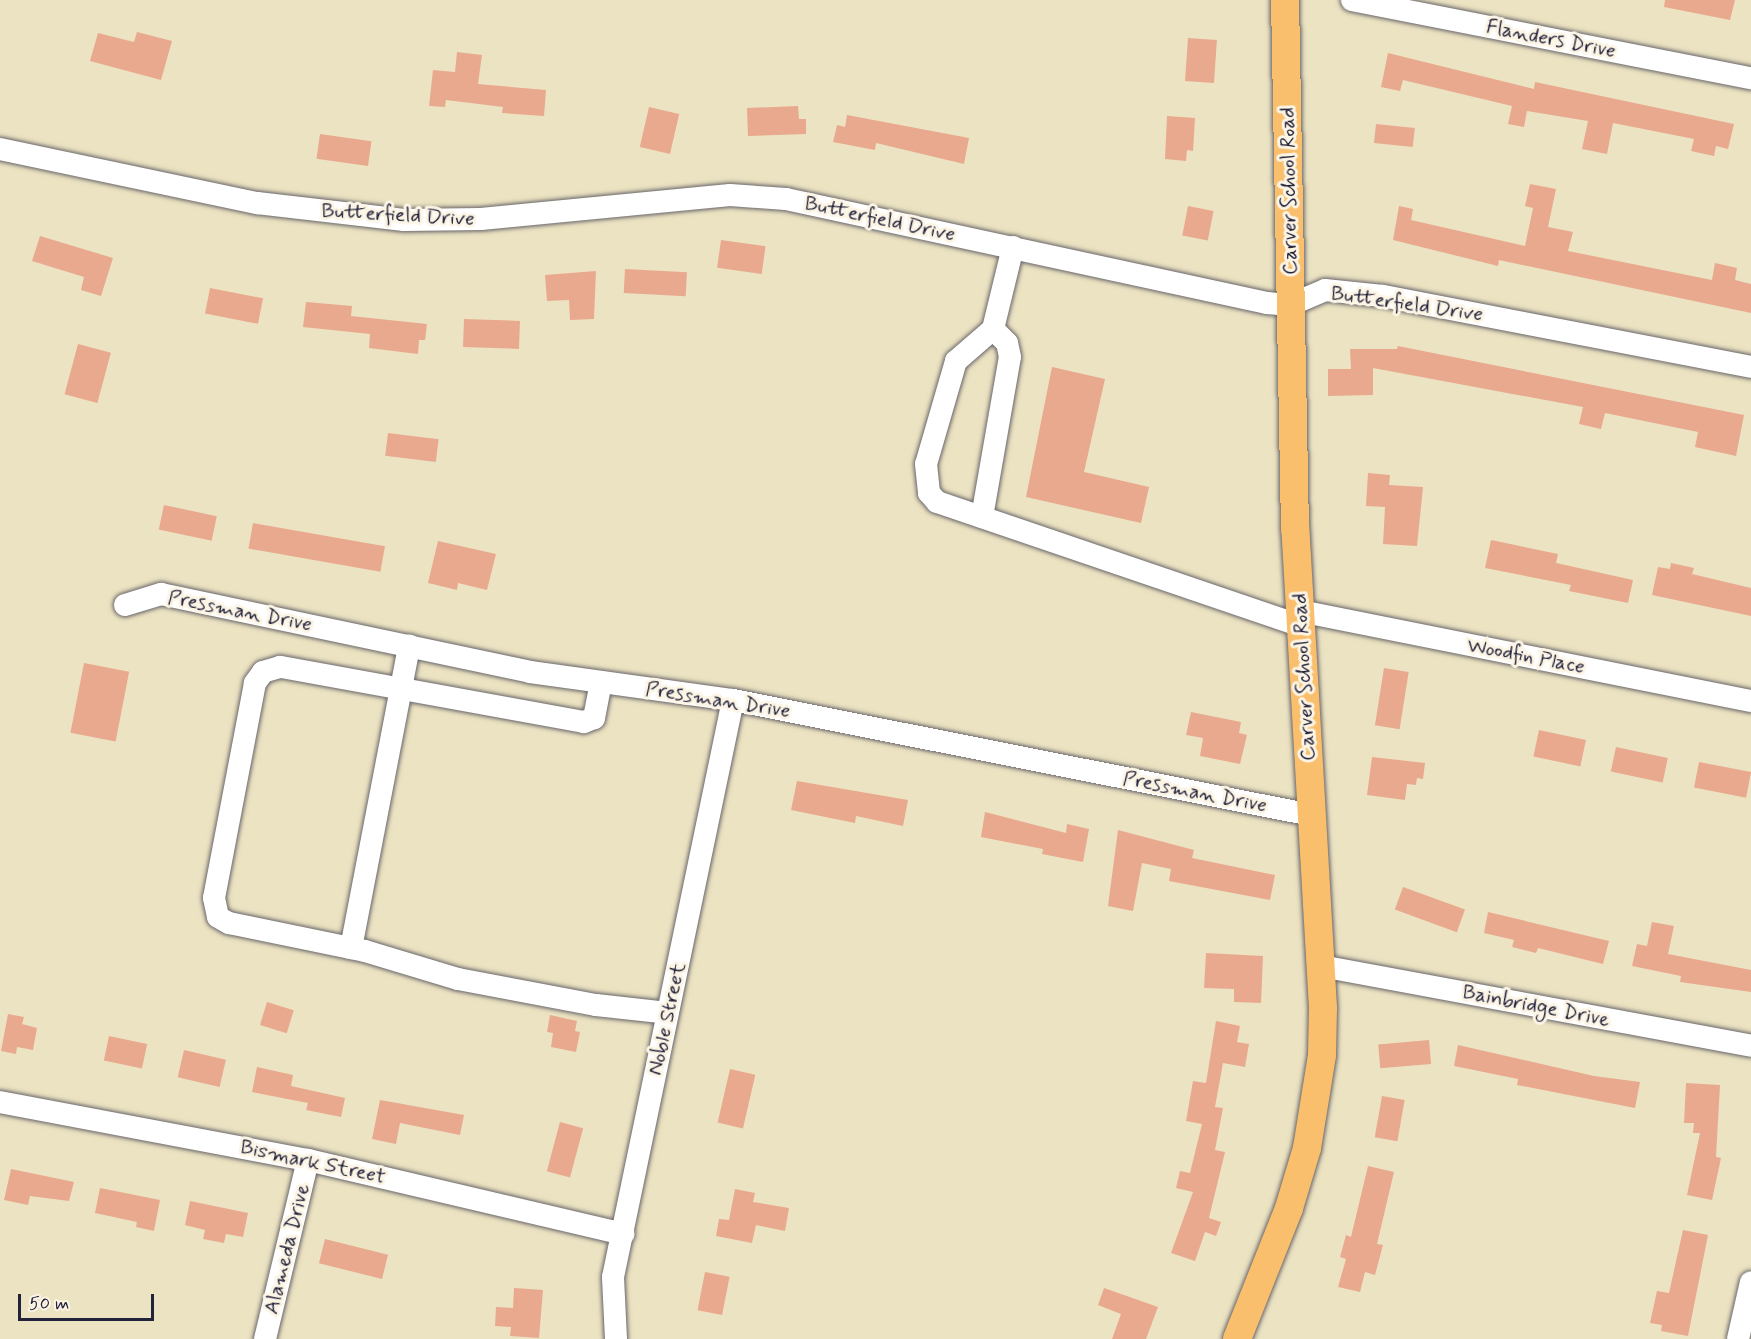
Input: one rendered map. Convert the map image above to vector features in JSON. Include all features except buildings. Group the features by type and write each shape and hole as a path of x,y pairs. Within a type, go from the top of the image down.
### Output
{"main road":[{"name":"Carver School Road","path":"1237,1339 1289,1208 1307,1149 1322,1055 1321,966 1301,619 1290,306 1285,0"}],"street":[{"name":"Flanders Drive","path":"1352,0 1751,78"},
{"name":"Butterfield Drive","path":"0,149 182,189 332,214 404,220 481,219 730,195 786,199 1290,306 1325,290 1383,296 1751,367"},
{"path":"982,517 1010,357 1007,343 993,329 1013,247"},
{"name":"Woodfin Place","path":"993,329 956,361 926,464 928,493 938,502 1301,619 1751,702"},
{"name":"Pressman Drive","path":"125,605 161,594 530,672 733,700 1311,814"},
{"path":"351,948 409,645"},
{"path":"601,682 594,718 584,722 280,667 262,672 255,683 214,898 218,917 229,923 351,948 458,979 597,1005 668,1013"},
{"name":"Noble Street","path":"616,1339 613,1277 733,700"},
{"name":"Bainbridge Drive","path":"1321,966 1751,1046"},
{"name":"Bismark Street","path":"0,1102 309,1160 623,1234"},
{"name":"Alameda Drive","path":"265,1339 309,1160"},
{"path":"1738,1339 1751,1282"}]}
